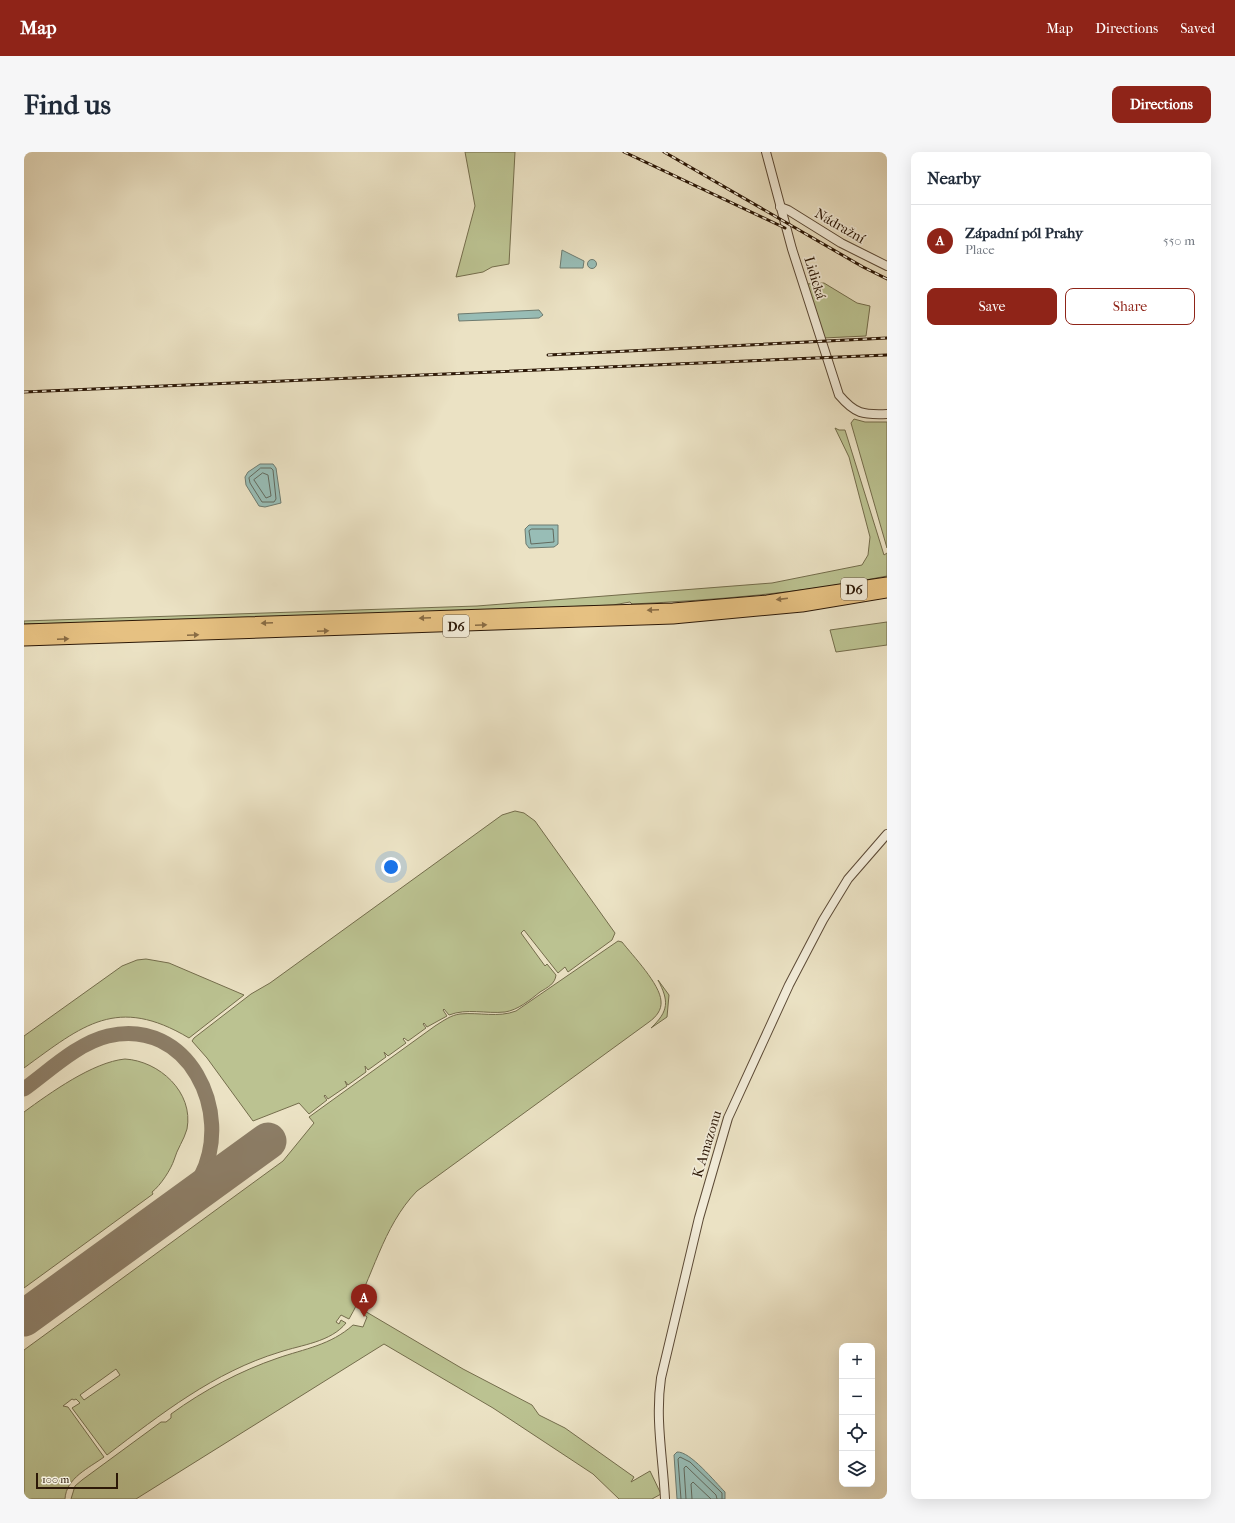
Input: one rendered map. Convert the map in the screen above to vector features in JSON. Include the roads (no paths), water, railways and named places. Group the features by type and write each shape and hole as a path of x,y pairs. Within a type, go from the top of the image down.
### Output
{"highway":[{"name":"D6","path":"24,630 673,609 768,601 887,583"},
{"name":"D6","path":"24,640 673,618 802,606 887,592"}],"street":[{"name":"Lidická","path":"766,152 780,207 832,379 839,395 849,408 868,415 887,414"},
{"name":"Nádražní","path":"780,207 788,210 841,243 887,266"},
{"name":"K Amazonu","path":"665,1499 658,1432 658,1402 661,1378 699,1218 723,1130 789,985 823,920 848,879 887,834"}],"water":[{"path":"562,250 584,261 583,268 560,268"},
{"path":"590,260 594,260 596,264 594,268 590,268 588,266 588,262"},
{"path":"539,310 543,315 539,318 459,321 458,314"},
{"path":"260,464 273,464 276,468 281,503 265,507 259,506 246,485 245,477 248,472"},
{"path":"529,525 558,525 558,544 554,547 529,548 526,544 525,529"},
{"path":"677,1452 689,1456 702,1468 725,1492 725,1499 677,1499 674,1455"}],"railway":[{"path":"624,152 785,228"},
{"path":"664,152 863,267 887,279"},
{"path":"548,355 887,338"},
{"path":"24,392 887,355"}],"place":[{"name":"Západní pól Prahy","path":"364,1317"}]}
